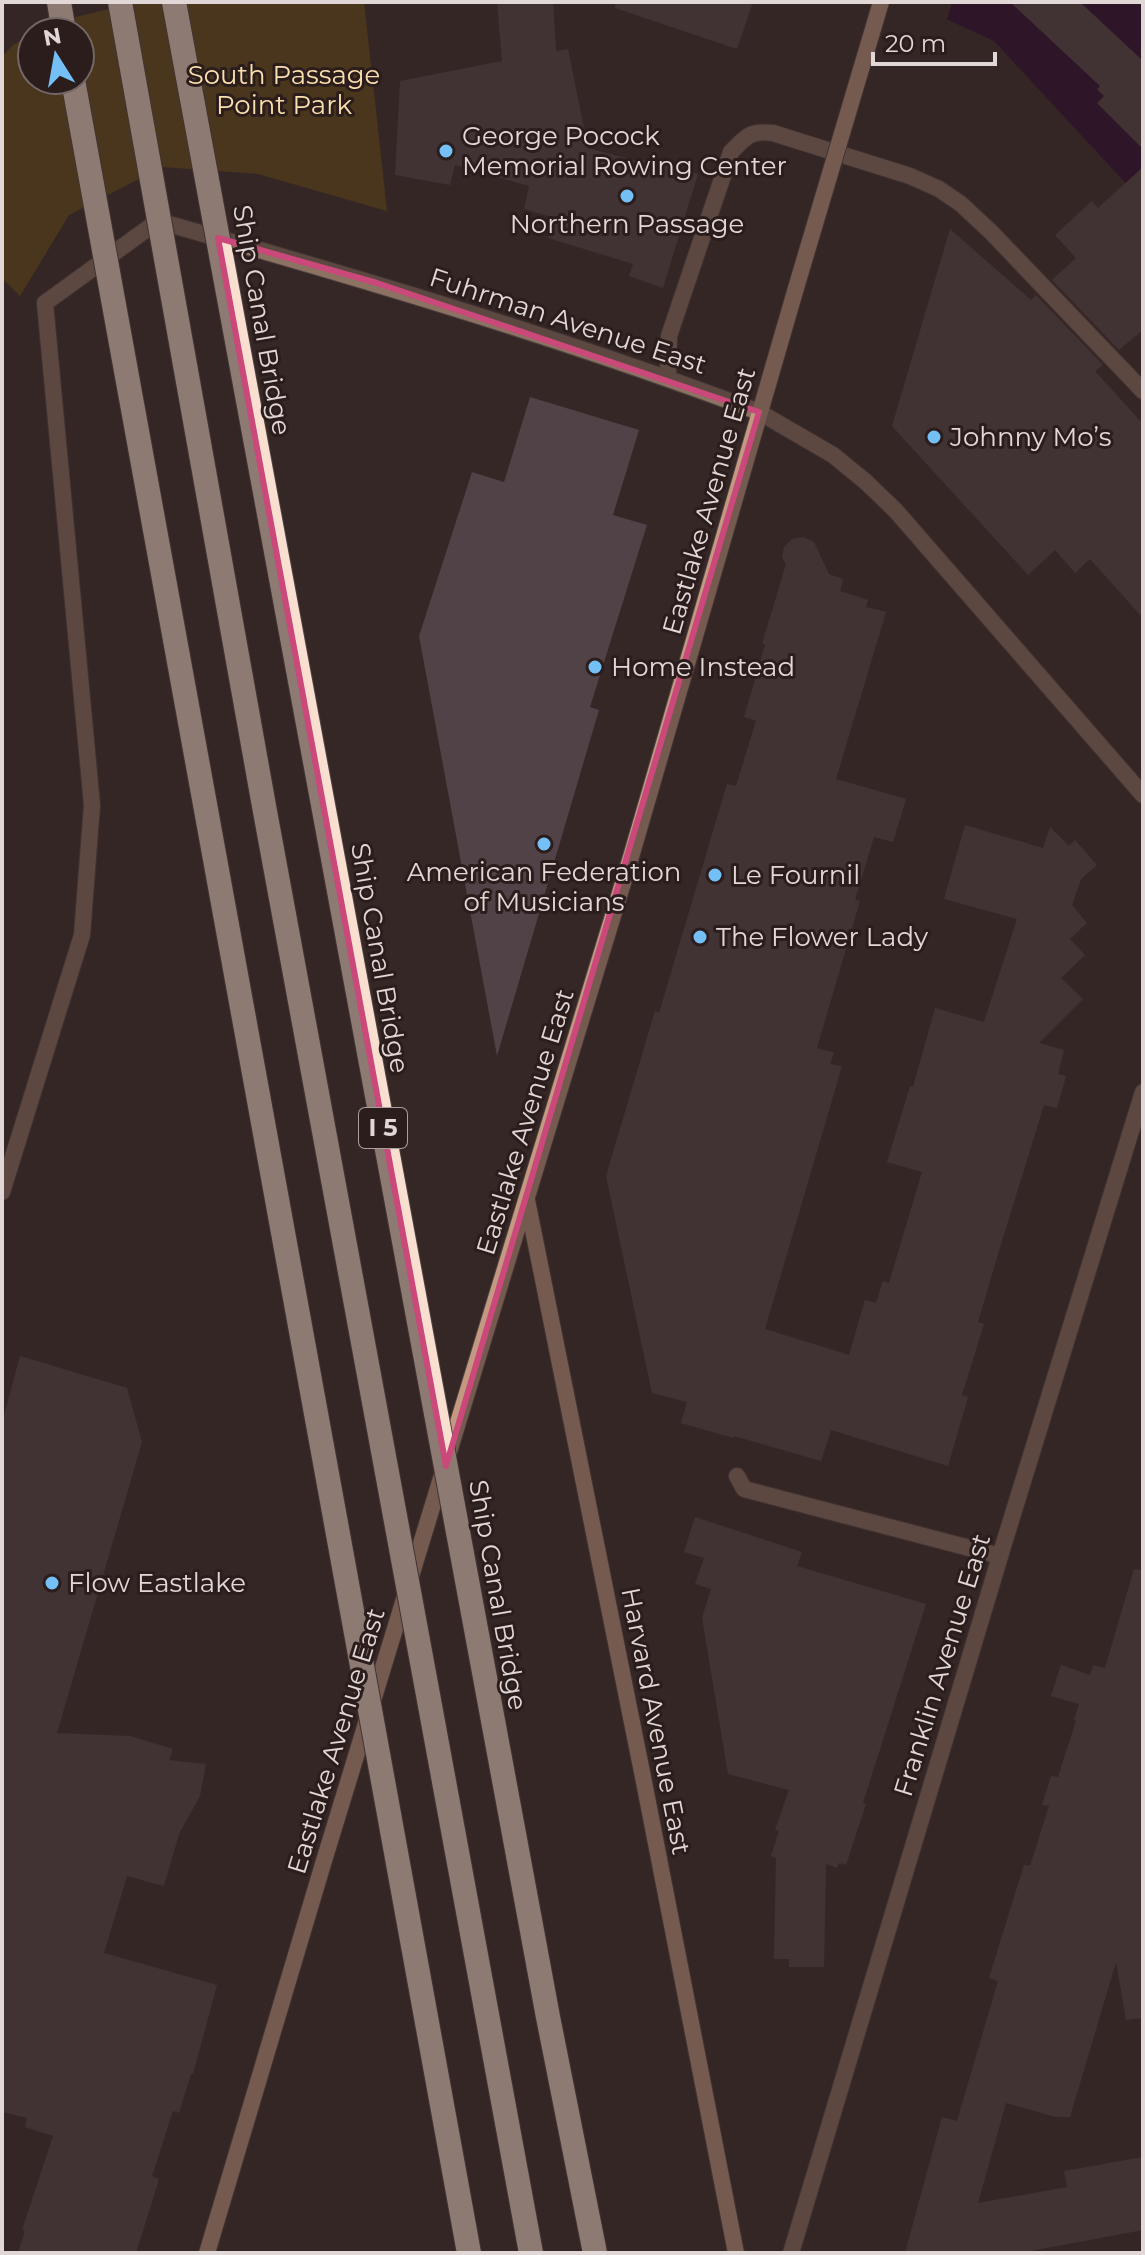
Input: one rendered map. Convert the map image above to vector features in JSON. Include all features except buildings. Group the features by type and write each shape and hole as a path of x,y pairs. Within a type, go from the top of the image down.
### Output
{"highway":[{"path":"120,2 264,806 531,2253"},
{"name":"Ship Canal Bridge","path":"174,2 545,2001 595,2253"},
{"path":"76,96 469,2253"}],"main road":[{"name":"Eastlake Avenue East","path":"207,2253 631,857 881,2"},
{"name":"Harvard Avenue East","path":"526,1198 736,2253"}],"street":[{"path":"668,379 669,336 731,152 748,135 760,131 897,172 939,189 961,204 992,233 1143,391"},
{"name":"Fuhrman Avenue East","path":"2,1192 82,935 92,805 45,303 158,221 377,283 668,379 759,412 833,455 896,511 1143,795"},
{"name":"Franklin Avenue East","path":"791,2253 1143,1092"},
{"path":"737,1476 744,1489 1000,1556"}],"highlighted area":[{"path":"218,238 377,283 759,412 446,1466"}],"green space":[{"name":"South Passage Point Park","path":"119,2 364,2 387,211 258,174 162,167 69,215 20,296 2,278 2,57 16,43 16,96 96,96 96,16 65,16"}],"shaded area":[{"path":"909,2 1143,2 1143,202 994,41"}],"pier":[{"path":"2,2 125,2 122,6 80,16 16,16 16,31 4,34"},
{"path":"905,2 952,2 946,23 907,6"}],"place":[{"name":"George Pocock Memorial Rowing Center","path":"446,151"},
{"name":"Northern Passage","path":"627,196"},
{"name":"Johnny Mo’s","path":"934,437"},
{"name":"Home Instead","path":"595,667"},
{"name":"American Federation of Musicians","path":"544,844"},
{"name":"Le Fournil","path":"715,875"},
{"name":"The Flower Lady","path":"700,937"},
{"name":"Flow Eastlake","path":"52,1583"}]}
